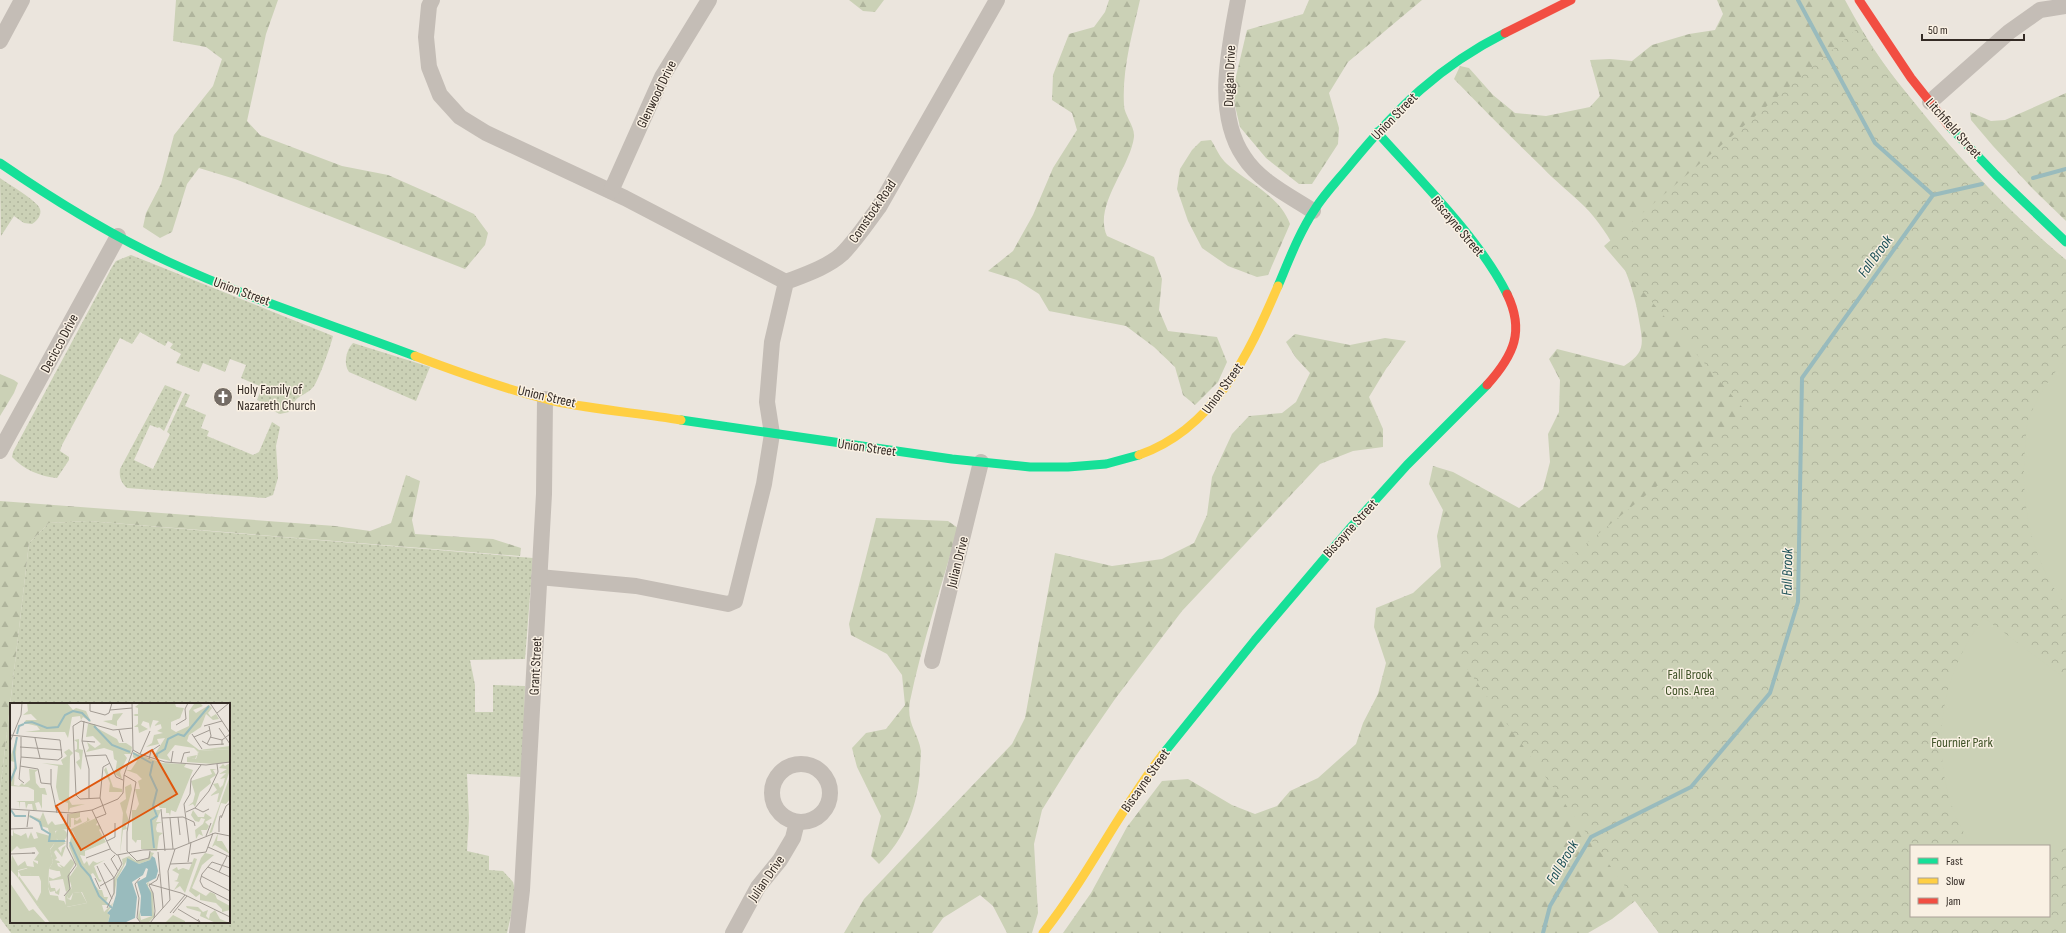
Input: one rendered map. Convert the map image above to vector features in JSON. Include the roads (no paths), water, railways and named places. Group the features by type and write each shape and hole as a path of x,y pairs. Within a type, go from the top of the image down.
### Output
{"street":[{"path":"0,41 22,0"},
{"path":"432,0 429,6 426,36 429,67 440,95 460,117 486,133 611,191 786,282 772,342 767,402 772,434 764,484 738,596 732,603 636,586 540,577"},
{"name":"Glenwood Drive","path":"611,191 662,77 709,0"},
{"name":"Comstock Road","path":"786,282 815,270 841,255 861,232 878,206 997,0"},
{"name":"Duggan Drive","path":"1238,0 1230,40 1226,101 1230,131 1244,158 1265,179 1313,211"},
{"name":"Union Street","path":"0,164 32,186 118,236 193,273 451,369 545,398 772,434 981,462 1052,468 1113,463 1143,455 1170,441 1194,423 1216,401 1249,350 1313,211 1377,132 1435,76 1460,58 1571,0"},
{"name":"Litchfield Street","path":"1859,0 1900,62 1930,102 1999,178 2066,242"},
{"path":"1930,102 2009,32 2040,10 2066,6"},
{"name":"Biscayne Street","path":"1043,933 1084,874 1132,796 1187,722 1323,558 1405,467 1492,381 1508,356 1518,327 1510,297 1495,271 1476,246 1377,132"},
{"name":"Decicco Drive","path":"0,451 118,236"},
{"name":"Grant Street","path":"517,933 522,890 540,577 544,494 545,398"},
{"name":"Julian Drive","path":"932,661 981,462"},
{"name":"Julian Drive","path":"733,933 758,887 780,860 792,838 797,822"}],"waterway":[{"path":"1798,0 1875,143 1933,195"},
{"name":"Fall Brook","path":"2033,178 2066,169"},
{"name":"Fall Brook","path":"1543,933 1550,906 1591,837 1691,787 1770,693 1798,602 1802,378 1933,195 1982,184"}],"place":[{"name":"Holy Family of Nazareth Church","path":"223,397"}],"park label":[{"name":"Fall Brook Cons. Area","path":"1690,682"},
{"name":"Fournier Park","path":"1962,742"}]}
